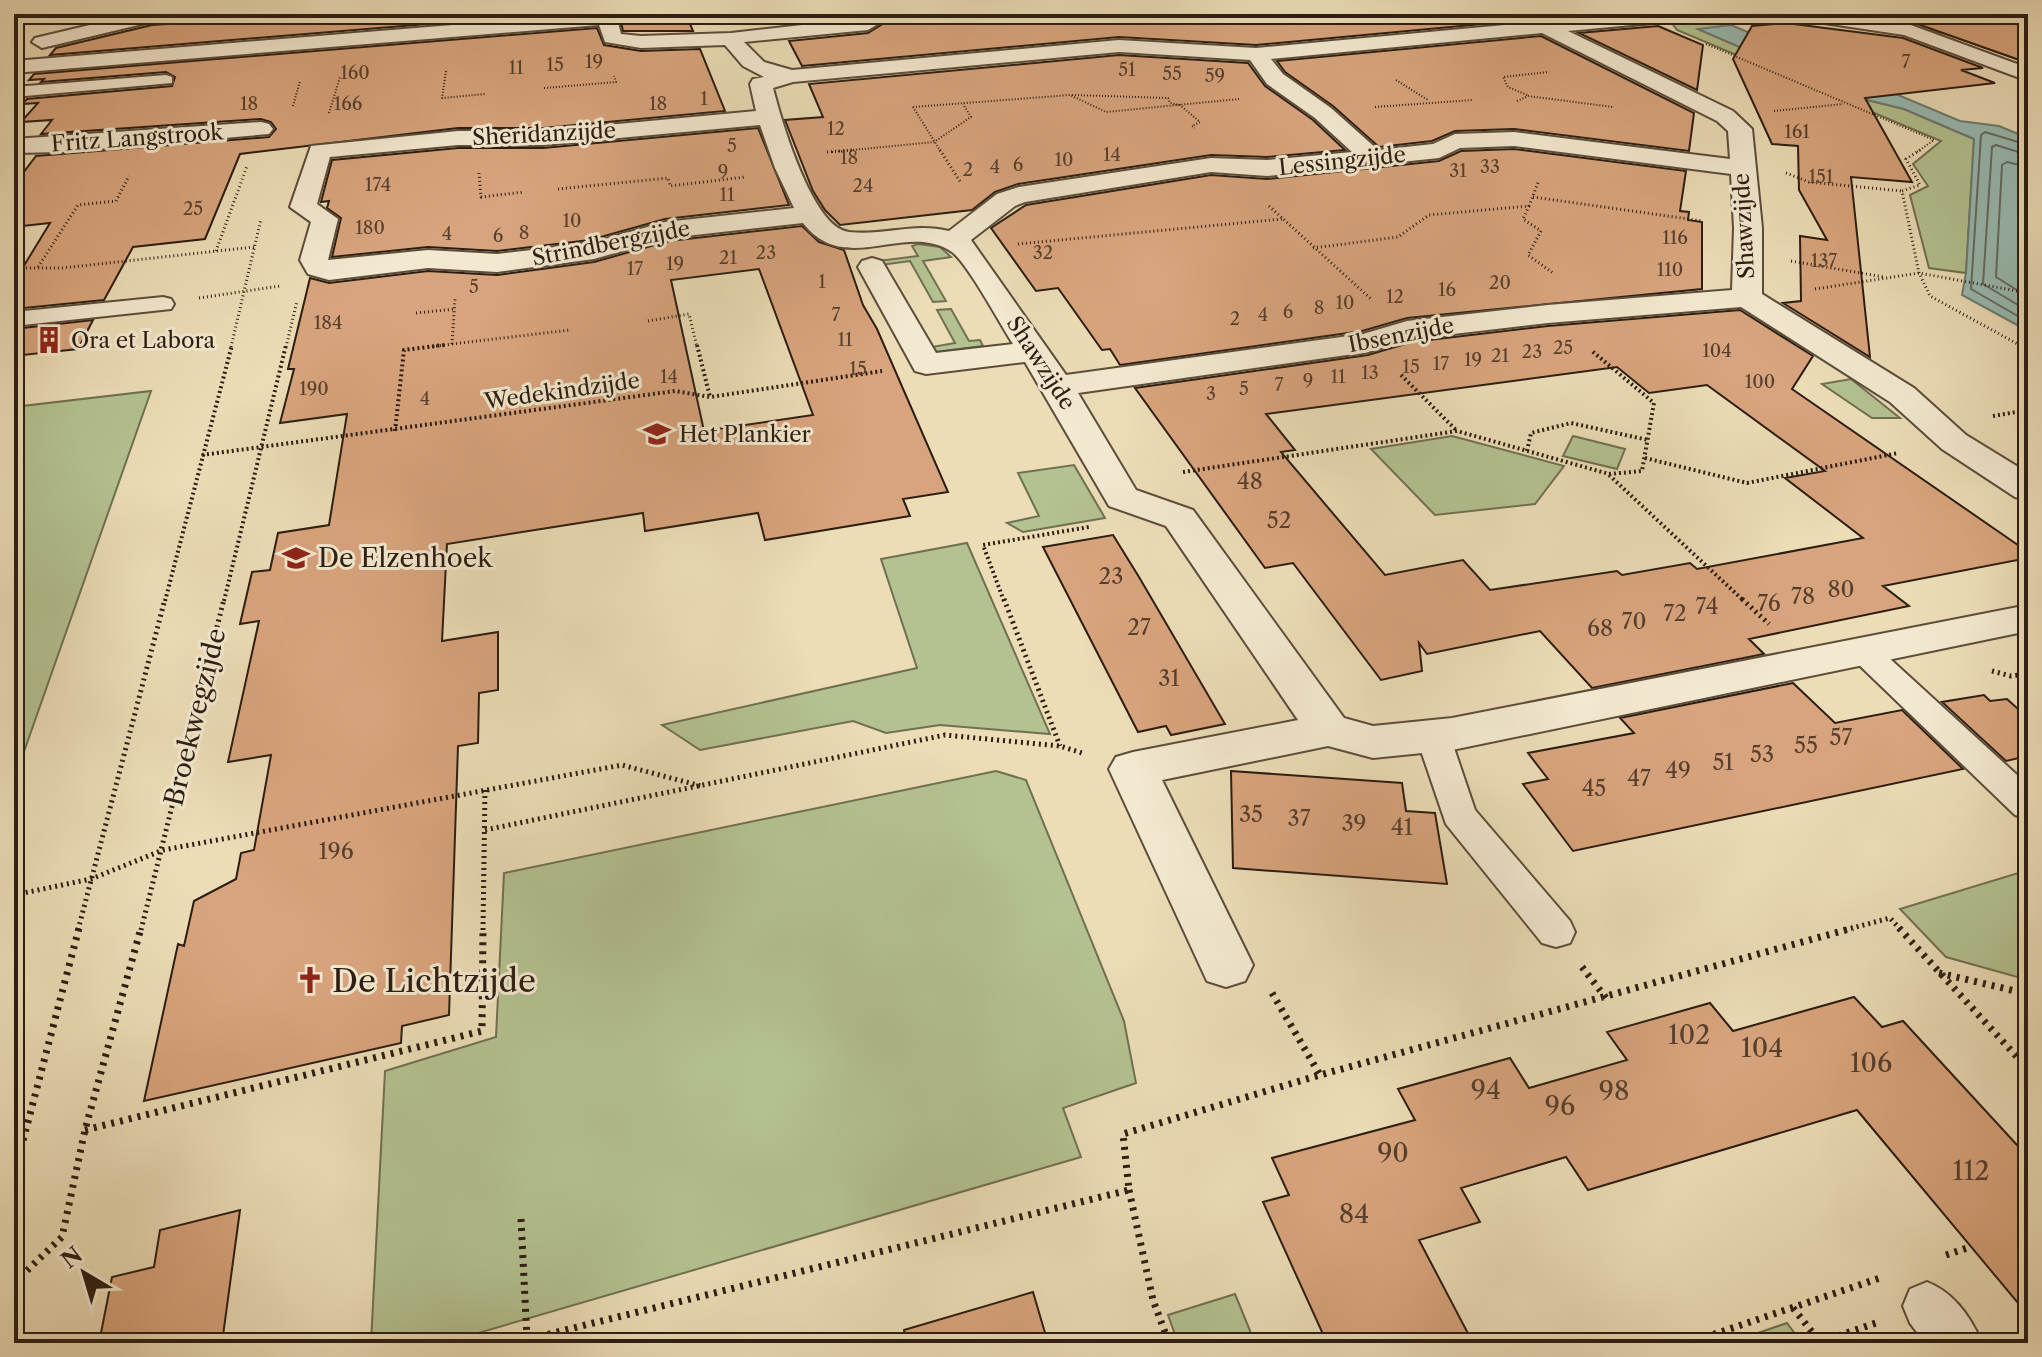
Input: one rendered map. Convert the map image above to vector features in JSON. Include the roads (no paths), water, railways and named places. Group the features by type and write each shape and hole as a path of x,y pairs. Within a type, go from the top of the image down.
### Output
{"street":[{"path":"16,54 161,14"},
{"path":"1522,14 1547,28"},
{"path":"968,235 904,234 836,238 823,230 809,214 786,164 768,117 761,84 792,76 1119,46 1256,54 1686,14"},
{"path":"1804,14 1908,30 2028,75"},
{"path":"16,54 310,43 606,16 612,38 627,42 731,39 864,19"},
{"path":"1098,26 1119,46"},
{"name":"Shawzijde","path":"1547,28 1725,116 1740,129 1748,228 1747,298 1902,395 1954,442 2028,489"},
{"path":"731,39 751,64 762,71 792,76"},
{"path":"1256,54 1275,79 1323,113 1372,157"},
{"name":"Sheridanzijde","path":"310,275 325,219 303,207 320,151 458,138 543,138 768,117"},
{"name":"Fritz Langstrook","path":"14,146 261,129"},
{"name":"Lessingzijde","path":"968,235 1006,200 1019,195 1211,165 1267,168 1439,151 1455,141 1514,139 1741,168"},
{"name":"Strindbergzijde","path":"310,275 428,259 497,263 580,253 622,246 665,230 809,214"},
{"name":"Shawzijde","path":"968,235 1122,498 1180,518 1328,730"},
{"path":"872,267 926,364 1034,351"},
{"name":"Ibsenzijde","path":"1057,386 1368,343 1407,330 1548,314 1747,298"},
{"path":"1226,965 1133,769 1328,730 1373,742 1433,736 1865,653 2028,618"}],"lane":[{"path":"14,92 166,80"},
{"path":"14,319 163,304"},
{"path":"1865,653 2028,806"},
{"path":"1433,736 1459,815 1556,932"},
{"path":"1912,1289 1957,1343"}],"water":[{"path":"1731,25 1960,121 1999,126 2028,138 2028,331 1962,295 1974,139 1904,109 1855,97 1698,29"}],"place":[{"name":"Ora et Labora","path":"49,340"},
{"name":"Het Plankier","path":"657,434"},
{"name":"De Elzenhoek","path":"296,558"},
{"name":"De Lichtzijde","path":"310,980"}]}
